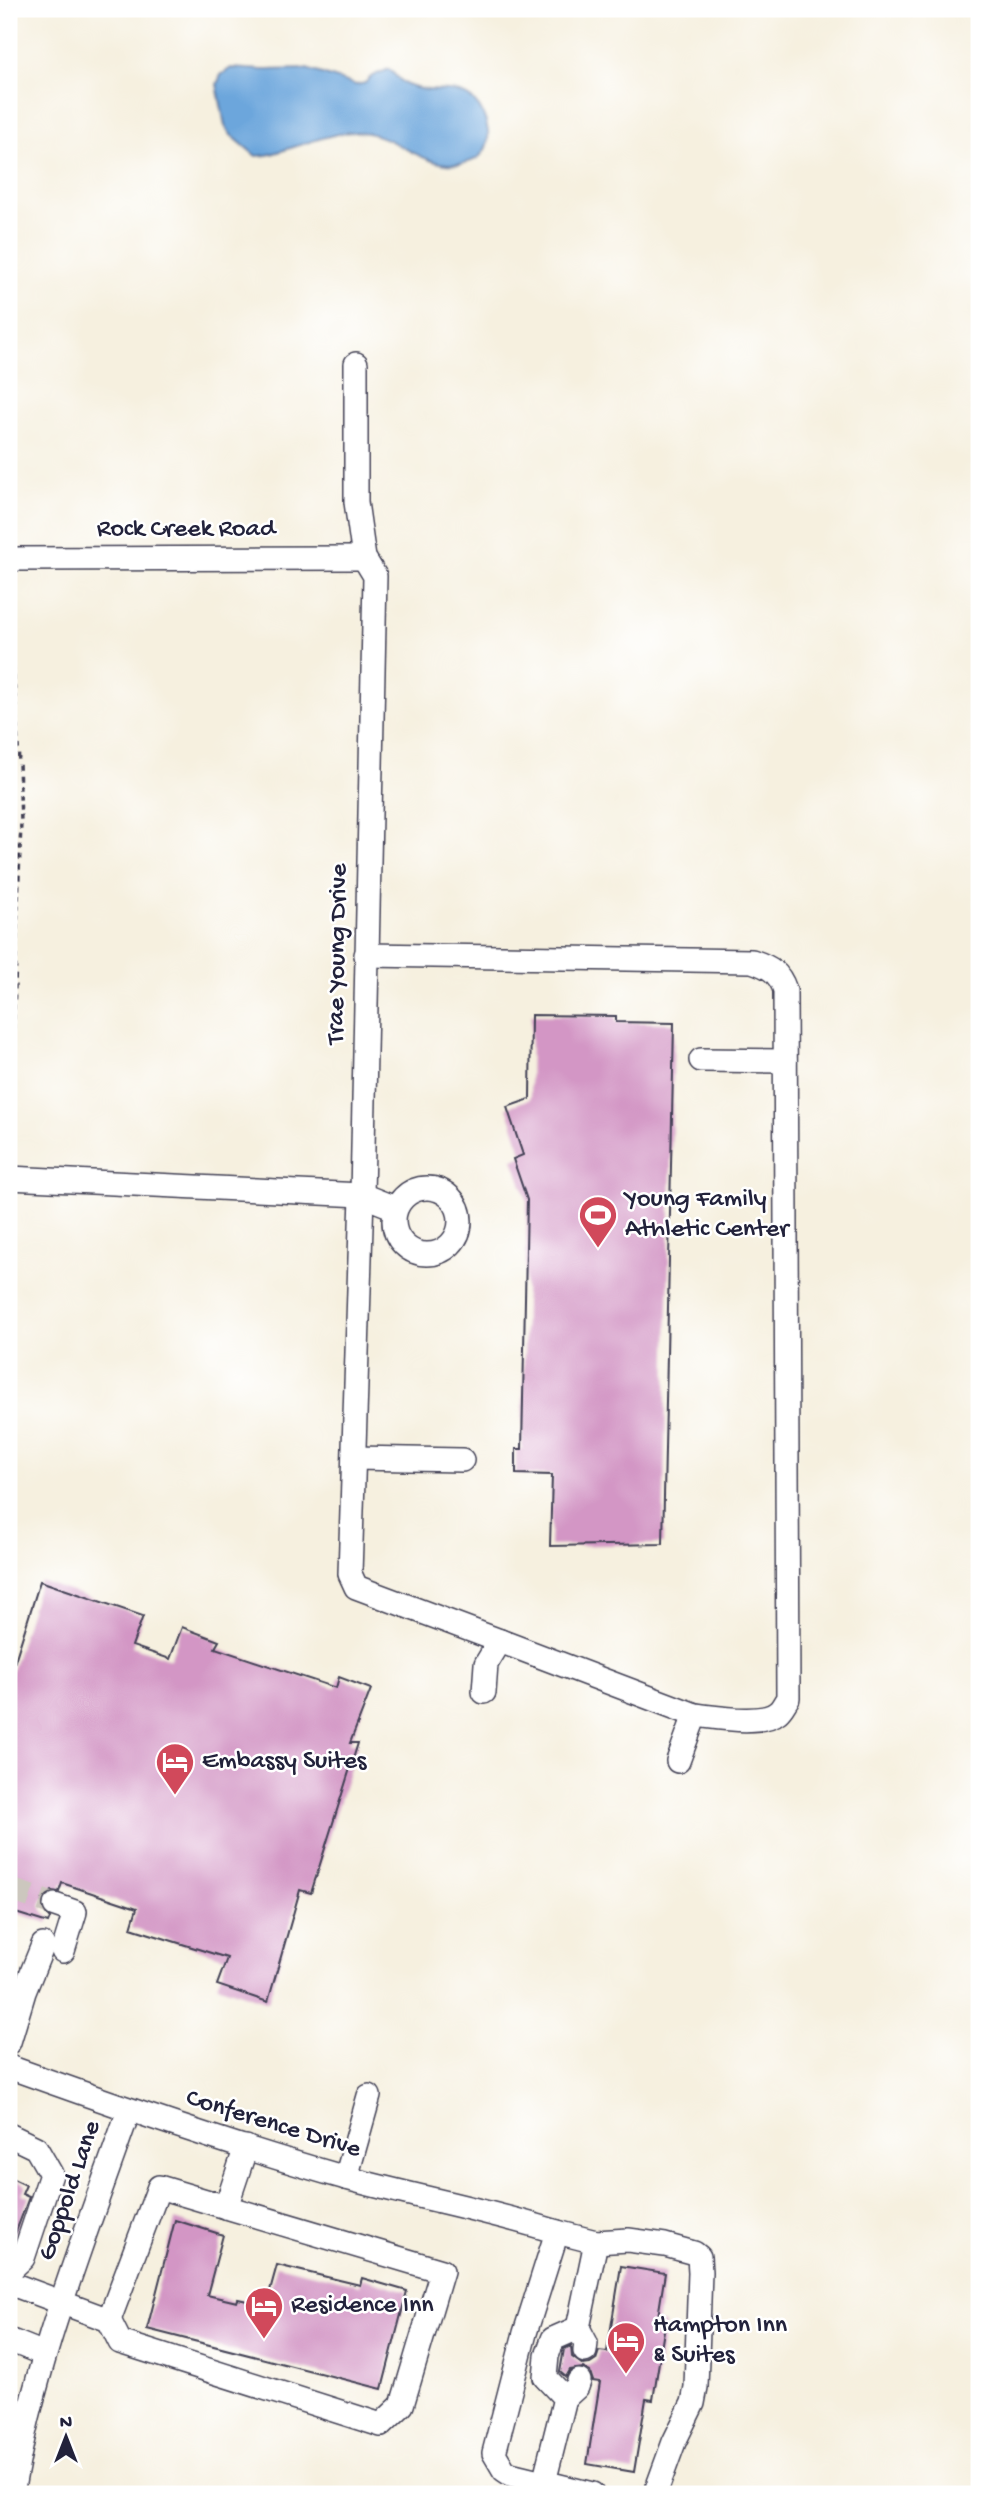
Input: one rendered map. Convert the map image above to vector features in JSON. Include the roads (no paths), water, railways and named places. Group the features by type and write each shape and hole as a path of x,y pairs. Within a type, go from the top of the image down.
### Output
{"street":[{"name":"Trae Young Drive","path":"356,364 356,502 364,558 375,576 366,955 362,1195 350,1574 356,1587 695,1715 759,1719 777,1713 788,1698 785,990 781,978 770,967 752,961 366,955"},
{"name":"Rock Creek Road","path":"9,559 364,558"},
{"path":"701,1060 785,1061"},
{"path":"9,1178 362,1195 395,1208"},
{"path":"354,1458 463,1460"},
{"path":"484,1692 486,1664 500,1642"},
{"path":"678,1761 695,1715"},
{"path":"9,2042 24,1992 75,1912 55,1905"},
{"name":"Conference Drive","path":"9,2067 129,2110 346,2178 525,2221 596,2242 628,2240 665,2245 694,2253 699,2257 700,2272 693,2403 674,2442 655,2494"},
{"path":"346,2178 369,2096"},
{"name":"Goppold Lane","path":"12,2494 19,2450 44,2354 129,2110"},
{"path":"9,2135 36,2148 51,2174 23,2258 9,2272"},
{"path":"226,2207 246,2147"},
{"path":"9,2283 109,2320 120,2342 381,2425 401,2405 442,2272 159,2187 109,2320"},
{"path":"557,2232 526,2333 494,2453 510,2474 592,2494"},
{"path":"585,2351 586,2343 578,2328 596,2242"},
{"path":"544,2482 572,2389 545,2377 547,2356 554,2339 578,2328"},
{"path":"9,2340 44,2354"}],"water":[{"path":"231,68 307,69 356,85 365,83 372,76 389,69 401,81 418,89 452,91 468,96 484,115 488,131 487,142 478,157 461,164 430,160 385,138 355,132 256,156 231,135 225,126 217,84 221,75"}],"tunnel":[{"path":"9,1889 55,1905"}],"place":[{"name":"Young Family Athletic Center","path":"598,1249"},
{"name":"Embassy Suites","path":"175,1796"},
{"name":"Residence Inn","path":"264,2340"},
{"name":"Hampton Inn & Suites","path":"626,2375"}]}
